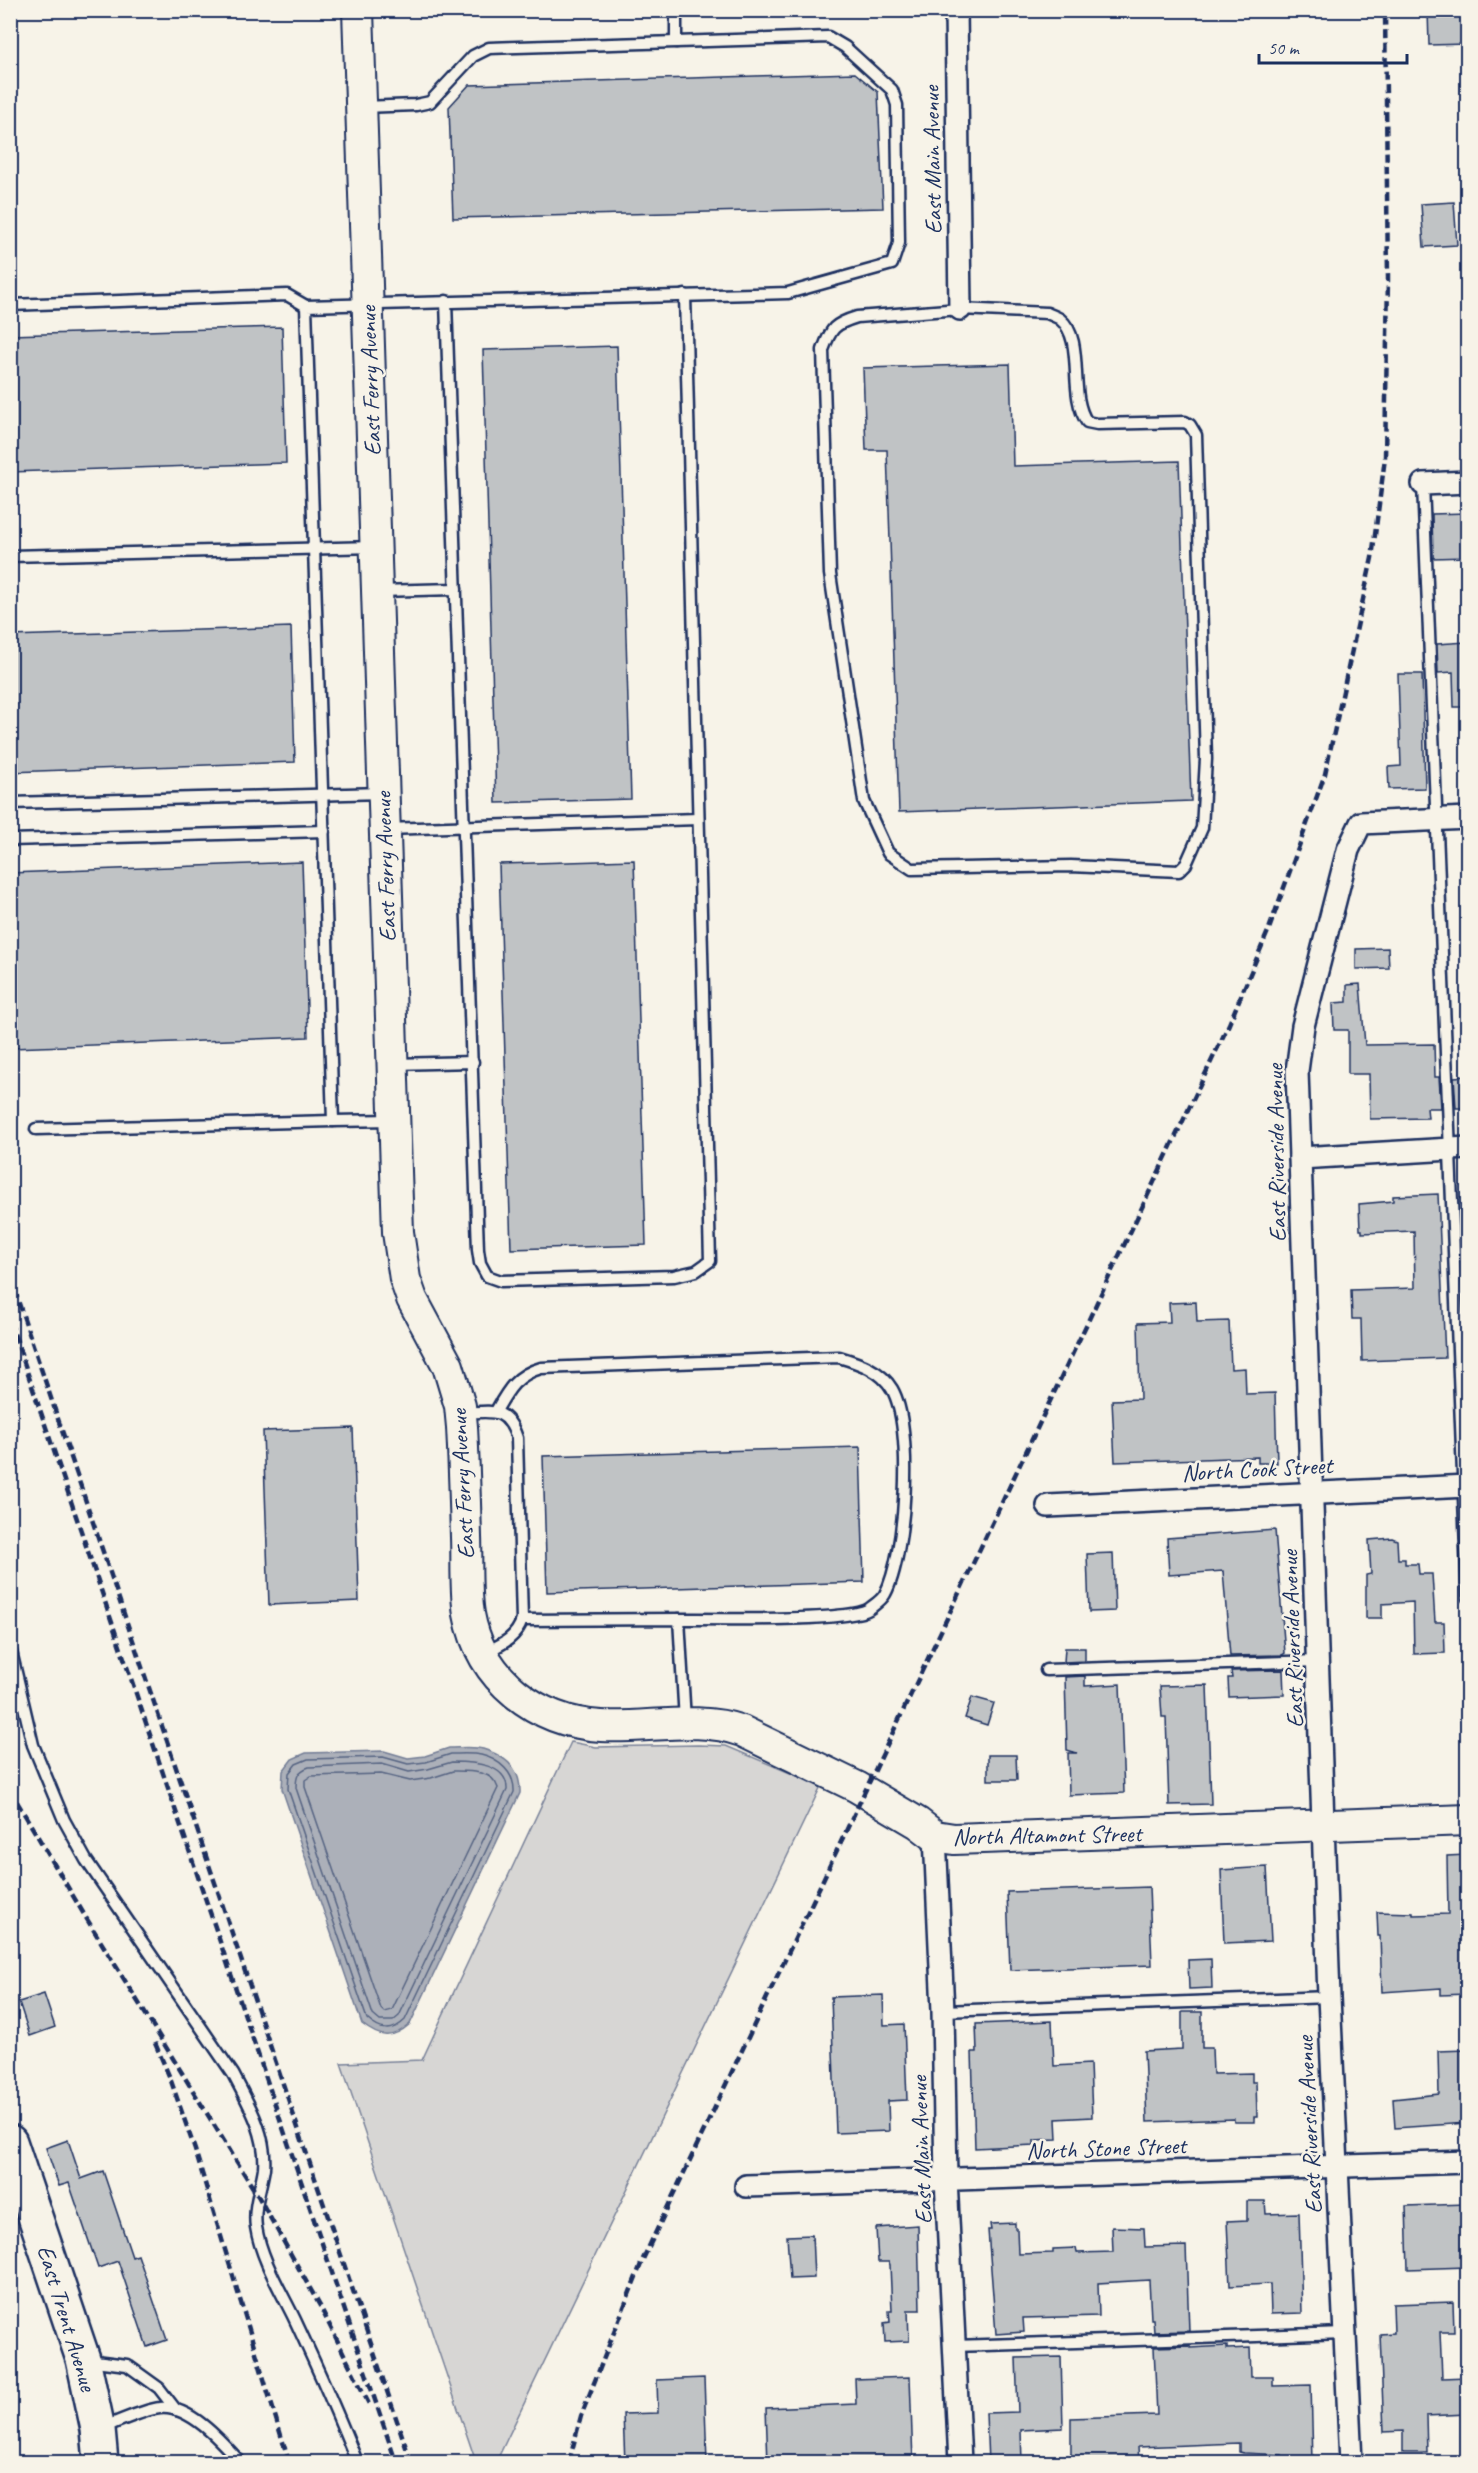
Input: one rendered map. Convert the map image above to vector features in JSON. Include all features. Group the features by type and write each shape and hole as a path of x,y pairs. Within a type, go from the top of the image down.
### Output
{"main road":[{"name":"East Trent Avenue","path":"10,2142 83,2359 99,2429 101,2463"}],"street":[{"name":"East Ferry Avenue","path":"358,10 398,1232 405,1279 425,1325 448,1366 461,1414 468,1599 473,1629 491,1667 517,1696"},
{"name":"East Main Avenue","path":"956,10 960,309"},
{"path":"1423,484 1467,482"},
{"path":"1437,819 1467,818"},
{"name":"East Riverside Avenue","path":"1351,2463 1329,1997 1325,1827 1297,1071 1303,1026 1348,850 1360,823 1437,819"},
{"path":"1300,1158 1458,1148"},
{"name":"North Cook Street","path":"1048,1506 1465,1486"},
{"name":"North Altamont Street","path":"517,1696 549,1715 585,1724 603,1726 717,1724 742,1731 857,1787 918,1823 935,1836 954,1839 995,1840 1467,1820"},
{"name":"East Main Avenue","path":"935,1836 943,2011 946,2179 960,2463"},
{"name":"North Stone Street","path":"746,2186 1467,2162"}],"lane":[{"path":"676,10 676,42"},
{"path":"10,305 287,295 306,306 788,292 892,264 899,243 897,105 892,90 845,46 828,37 489,48 473,56 430,102 416,105 361,107"},
{"path":"446,301 478,1250 480,1263 487,1276 501,1281 674,1276 696,1271 710,1261 685,295"},
{"path":"306,306 333,1121"},
{"path":"960,309 1047,313 1060,319 1070,333 1075,358 1077,401 1087,422 1097,424 1185,422 1190,425 1196,435 1206,759 1202,828 1186,864 1179,871 1071,866 912,869 888,853 864,801 830,574 823,350 831,330 857,317 960,309"},
{"path":"1423,484 1437,819 1458,1148 1467,1598"},
{"path":"10,556 375,547"},
{"path":"376,591 456,589"},
{"path":"10,803 382,793"},
{"path":"384,829 698,819"},
{"path":"10,840 324,831"},
{"path":"392,1064 472,1062"},
{"path":"36,1129 394,1120"},
{"path":"496,1411 508,1389 516,1380 527,1372 541,1368 839,1357 863,1364 880,1376 892,1388 903,1417 905,1466 899,1545 891,1580 884,1597 866,1611 838,1617 522,1620"},
{"path":"461,1414 496,1411 506,1416 513,1426 516,1438 522,1620 514,1636 483,1654"},
{"path":"679,1619 685,1724"},
{"path":"10,1647 33,1744 64,1820 86,1860 233,2074 251,2109 261,2136 264,2168 258,2196 256,2227 266,2259 327,2388 354,2460"},
{"path":"1046,1670 1318,1661"},
{"path":"943,2011 1329,1997"},
{"path":"954,2346 1345,2332"},
{"path":"83,2359 127,2365 159,2388 176,2410 214,2433 240,2463"},
{"path":"99,2429 160,2408 176,2410"}],"shaded area":[{"path":"571,1742 596,1747 726,1746 821,1786 496,2462 476,2462 341,2063 422,2060"}],"water":[{"path":"449,1748 479,1748 499,1756 515,1771 520,1793 410,2024 392,2035 380,2034 362,2024 282,1789 283,1771 292,1759 306,1753 384,1751 408,1758 425,1756"}],"building":[{"path":"1428,10 1464,10 1466,44 1429,45"},
{"path":"855,73 878,92 883,208 453,218 449,107 469,85"},
{"path":"1454,202 1457,245 1424,247 1421,204"},
{"path":"282,327 286,463 10,472 10,335"},
{"path":"617,346 631,799 496,803 483,350"},
{"path":"1010,364 1013,466 1179,461 1191,801 899,812 887,450 866,450 863,368"},
{"path":"1467,513 1467,557 1433,558 1432,514"},
{"path":"291,627 295,762 10,772 10,636"},
{"path":"1467,642 1467,707 1454,707 1453,672 1438,673 1437,644"},
{"path":"1398,674 1422,674 1425,788 1389,789 1388,767 1401,766"},
{"path":"634,860 646,1245 511,1249 499,864"},
{"path":"302,862 308,1037 12,1048 10,873"},
{"path":"1388,948 1389,968 1356,969 1356,949"},
{"path":"1360,984 1365,1045 1434,1044 1435,1077 1439,1077 1441,1108 1427,1108 1428,1118 1370,1119 1369,1074 1348,1074 1348,1030 1334,1030 1333,1003 1347,1002 1347,985"},
{"path":"1467,1076 1467,1108 1456,1108 1454,1077"},
{"path":"1438,1194 1445,1358 1362,1361 1361,1319 1352,1319 1351,1290 1415,1288 1414,1231 1362,1233 1359,1204 1393,1201 1393,1196"},
{"path":"1196,1302 1197,1322 1229,1321 1231,1369 1245,1368 1246,1394 1275,1393 1277,1463 1258,1463 1258,1457 1115,1462 1112,1400 1140,1399 1138,1323 1170,1322 1169,1303"},
{"path":"353,1428 359,1601 269,1605 263,1431"},
{"path":"860,1447 864,1582 547,1592 543,1456"},
{"path":"1275,1530 1285,1653 1282,1655 1230,1656 1223,1571 1169,1575 1167,1538"},
{"path":"1392,1538 1397,1540 1398,1559 1405,1559 1405,1564 1418,1564 1419,1574 1432,1574 1435,1622 1444,1622 1445,1653 1414,1654 1413,1602 1382,1604 1382,1618 1366,1618 1366,1575 1371,1574 1369,1540"},
{"path":"1113,1553 1115,1611 1089,1612 1087,1554"},
{"path":"1065,1648 1085,1648 1085,1661 1064,1662"},
{"path":"1283,1670 1284,1695 1229,1697 1228,1678 1232,1678 1231,1671"},
{"path":"1085,1676 1085,1686 1120,1684 1124,1793 1069,1795 1068,1753 1077,1753 1067,1750 1065,1677"},
{"path":"1207,1685 1211,1804 1169,1805 1166,1717 1162,1717 1160,1686"},
{"path":"972,1697 994,1703 987,1725 965,1718"},
{"path":"988,1755 1016,1755 1017,1780 988,1780"},
{"path":"1467,1855 1467,1994 1441,1995 1441,1988 1382,1992 1377,1912 1413,1913 1413,1915 1448,1914 1447,1856"},
{"path":"1267,1867 1271,1941 1224,1943 1221,1870"},
{"path":"1149,1887 1152,1965 1010,1970 1007,1892"},
{"path":"1211,1959 1212,1988 1189,1989 1188,1960"},
{"path":"44,1994 55,2027 30,2036 19,2002"},
{"path":"883,1995 884,2025 904,2024 907,2100 888,2101 889,2131 836,2133 831,1997"},
{"path":"1182,2012 1202,2012 1202,2048 1212,2048 1213,2074 1252,2073 1252,2082 1256,2082 1257,2117 1254,2117 1254,2122 1234,2122 1234,2119 1147,2122 1144,2051 1182,2049"},
{"path":"1052,2021 1054,2066 1090,2064 1092,2117 1056,2119 1057,2139 1034,2140 1034,2145 975,2148 972,2052 977,2052 976,2024"},
{"path":"1467,2050 1467,2123 1395,2128 1393,2099 1439,2094 1438,2051"},
{"path":"68,2140 81,2179 103,2171 132,2257 138,2255 167,2340 147,2347 118,2261 98,2268 69,2183 59,2186 46,2148"},
{"path":"1247,2201 1265,2201 1266,2214 1299,2213 1302,2313 1271,2314 1270,2284 1230,2286 1227,2221 1247,2220"},
{"path":"1467,2204 1467,2267 1408,2269 1406,2206"},
{"path":"1015,2223 1018,2254 1053,2253 1053,2249 1076,2248 1077,2253 1113,2252 1112,2227 1144,2228 1145,2247 1186,2246 1189,2331 1154,2332 1149,2280 1098,2283 1099,2316 1023,2318 1024,2332 996,2334 988,2230 991,2230 990,2224"},
{"path":"918,2225 920,2310 908,2310 909,2341 885,2342 884,2323 890,2322 889,2311 892,2311 890,2265 889,2262 878,2262 876,2228"},
{"path":"812,2235 814,2278 790,2279 787,2236"},
{"path":"1453,2302 1454,2332 1440,2332 1442,2378 1467,2377 1467,2414 1426,2416 1427,2453 1403,2453 1403,2431 1384,2432 1380,2334 1394,2333 1393,2304"},
{"path":"1190,2346 1190,2348 1227,2346 1227,2349 1250,2348 1251,2377 1273,2377 1273,2386 1311,2385 1313,2462 1282,2463 1282,2455 1239,2452 1239,2443 1138,2447 1139,2463 1071,2463 1071,2418 1157,2415 1154,2347"},
{"path":"1061,2357 1063,2428 1021,2430 1022,2463 988,2463 986,2413 1018,2412 1016,2358"},
{"path":"910,2377 913,2463 768,2463 766,2408 856,2404 855,2379"},
{"path":"704,2378 707,2463 625,2463 623,2414 658,2413 657,2380"}],"railway":[{"path":"569,2462 581,2416 643,2259 1229,1024 1269,929 1325,774 1372,558 1385,458 1388,278 1385,10"},
{"path":"10,1277 411,2462"},
{"path":"10,1321 396,2462"},
{"path":"10,1790 258,2196 320,2306 369,2404"},
{"path":"155,2043 195,2150 289,2462"}]}
